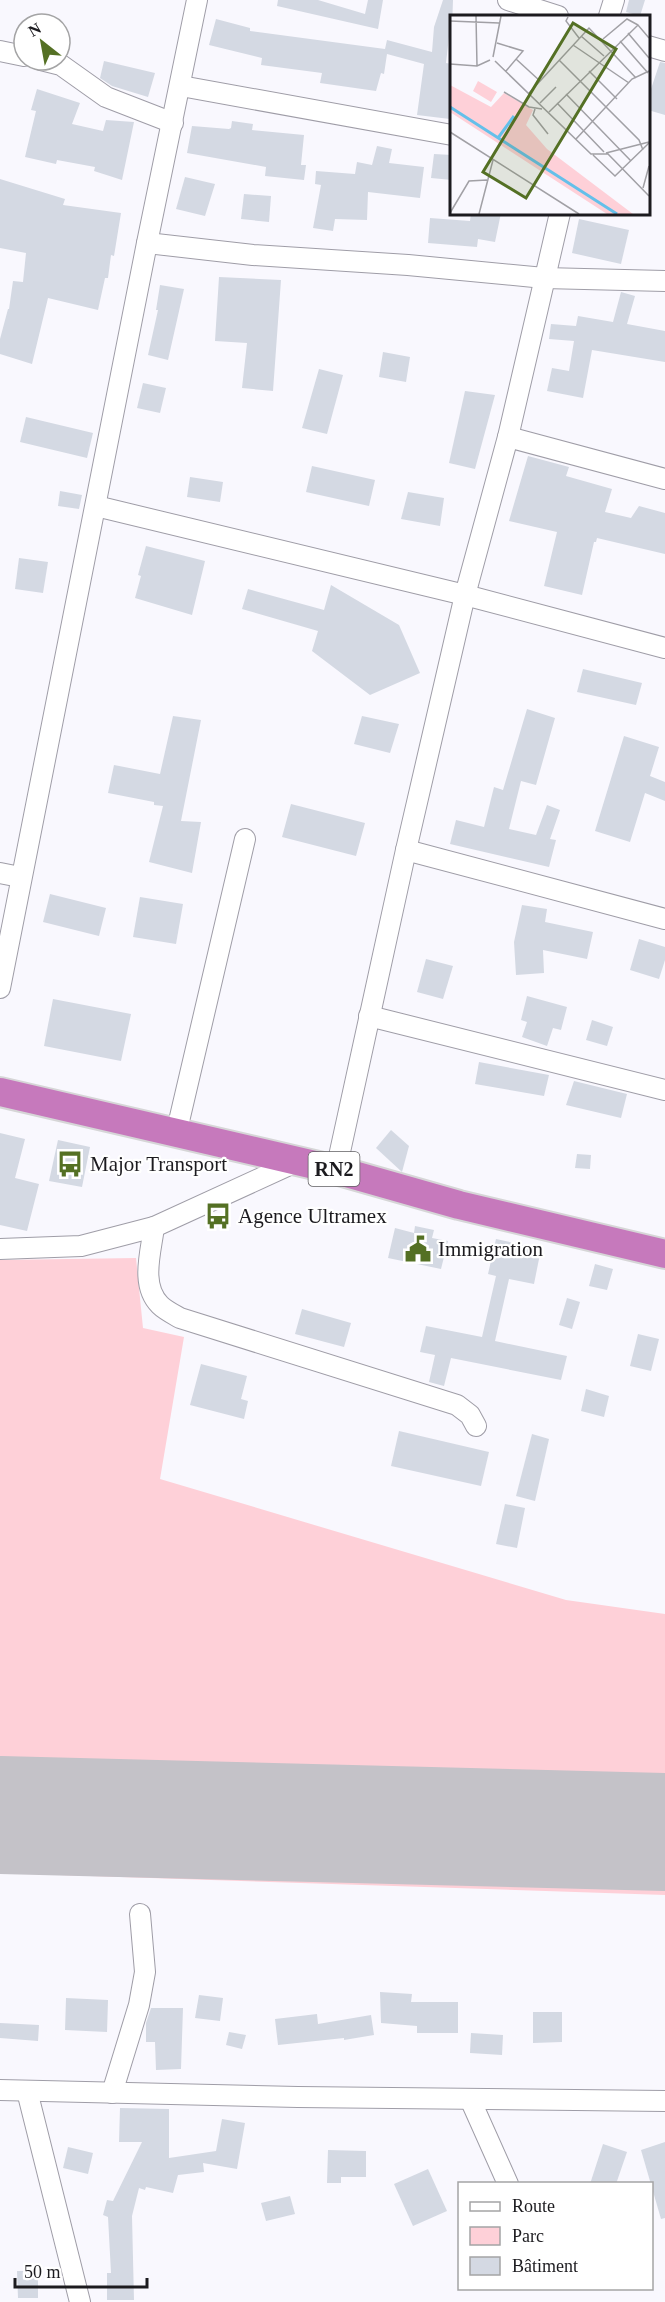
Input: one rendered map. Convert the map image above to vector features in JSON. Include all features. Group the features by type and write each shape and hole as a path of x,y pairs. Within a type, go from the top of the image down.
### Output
{"highway":[{"name":"RN2","path":"0,1092 336,1170 459,1205 665,1254"}],"street":[{"path":"0,988 197,0"},
{"path":"507,0 555,15"},
{"path":"609,15 615,0"},
{"path":"650,47 665,51"},
{"path":"72,72 106,97 173,123"},
{"path":"181,86 450,135"},
{"path":"336,1170 465,595 508,437 560,214"},
{"path":"147,243 253,255 408,265 544,278 665,281"},
{"path":"508,437 665,479"},
{"path":"96,506 465,595 665,648"},
{"path":"176,1134 245,839"},
{"path":"406,850 665,919"},
{"path":"0,873 21,877"},
{"path":"369,1016 665,1090"},
{"path":"0,1249 81,1246 154,1227 296,1162"},
{"path":"154,1227 148,1273 150,1292 160,1305 180,1318 457,1405 470,1415 476,1426"},
{"path":"112,2093 139,2005 145,1972 140,1914"},
{"path":"0,2090 665,2101"},
{"path":"27,2091 80,2302"},
{"path":"470,2099 507,2182"}],"green space":[{"path":"136,1258 143,1328 184,1337 160,1479 566,1600 665,1614 665,1895 0,1873 0,1260"}],"building":[{"path":"278,0 318,0 365,14 368,0 383,0 378,29 277,6"},
{"path":"443,0 453,0 446,63 450,64 450,119 417,115 424,64 387,54 384,74 381,73 376,91 320,83 322,73 261,65 262,58 209,45 216,19 250,28 250,31 385,49 387,40 432,52 434,27"},
{"path":"629,0 645,0 640,15 626,12"},
{"path":"104,61 155,73 148,97 112,86 100,78"},
{"path":"660,62 665,63 665,115 650,111 650,92"},
{"path":"37,89 80,103 72,124 103,131 106,120 134,122 122,180 94,171 95,167 57,160 56,164 25,157 36,111 31,110"},
{"path":"232,121 253,124 252,130 304,135 301,165 306,165 304,180 265,176 266,167 187,153 192,126 229,129"},
{"path":"377,146 392,149 389,163 424,167 420,198 368,192 367,220 335,219 333,231 313,228 321,185 315,184 316,171 355,174 357,162 372,165"},
{"path":"434,154 450,155 450,180 431,178"},
{"path":"185,177 215,184 205,216 176,209"},
{"path":"0,179 65,199 63,205 121,213 114,256 111,255 108,278 105,278 98,310 48,298 32,364 0,354 0,339 9,309 13,281 23,282 26,253 0,248"},
{"path":"244,194 271,196 269,222 241,219"},
{"path":"471,214 501,214 495,242 478,239 477,247 428,243 430,218 470,221"},
{"path":"579,219 629,230 621,264 572,253"},
{"path":"219,277 281,280 273,391 242,388 247,343 215,341"},
{"path":"160,285 184,289 168,360 148,355 158,310 156,310"},
{"path":"621,292 635,296 627,324 665,331 665,362 592,350 583,398 547,391 552,368 569,371 574,341 549,339 551,324 576,326 578,316 613,322"},
{"path":"383,352 410,357 406,382 379,377"},
{"path":"319,369 343,375 327,434 302,428"},
{"path":"143,383 166,388 160,413 137,408"},
{"path":"465,391 495,395 475,469 449,463"},
{"path":"26,417 93,433 87,458 20,442"},
{"path":"528,456 569,467 566,476 612,489 605,512 631,518 639,506 665,513 665,554 597,538 594,542 582,595 544,586 557,532 509,521"},
{"path":"312,466 375,480 369,506 306,492"},
{"path":"190,477 223,482 220,502 187,497"},
{"path":"60,491 82,495 79,509 58,506"},
{"path":"408,492 444,498 440,526 401,519"},
{"path":"146,546 205,561 192,615 135,598 141,576 138,575"},
{"path":"19,558 48,562 43,593 15,589"},
{"path":"331,585 399,625 420,673 370,695 312,651 318,631 242,609 248,589 324,610"},
{"path":"583,669 642,683 636,705 577,692"},
{"path":"527,709 555,718 536,785 521,781 509,829 536,835 547,805 560,810 550,839 556,840 549,867 450,844 456,820 484,827 494,787 503,790"},
{"path":"173,716 201,720 181,821 201,822 192,873 149,862 163,806 154,805 154,802 108,793 114,765 160,774"},
{"path":"362,716 399,724 390,753 354,744"},
{"path":"624,736 659,747 650,776 665,782 665,801 645,793 630,842 595,831"},
{"path":"291,804 365,823 356,856 282,837"},
{"path":"50,894 106,908 99,936 43,922"},
{"path":"140,897 183,904 176,944 133,937"},
{"path":"522,905 547,909 545,922 593,932 587,959 543,950 544,973 516,975 514,942"},
{"path":"639,939 665,947 665,960 659,979 630,970"},
{"path":"426,959 453,966 443,999 417,992"},
{"path":"527,996 567,1007 561,1030 553,1028 547,1046 522,1037 527,1022 521,1020"},
{"path":"53,999 131,1014 121,1061 44,1046"},
{"path":"592,1020 613,1027 607,1046 586,1040"},
{"path":"479,1062 549,1075 544,1096 475,1084"},
{"path":"574,1081 627,1094 621,1118 566,1105"},
{"path":"391,1130 409,1146 402,1172 376,1148"},
{"path":"0,1133 25,1139 15,1178 39,1184 27,1231 0,1225"},
{"name":"Major Transport","path":"58,1140 90,1147 82,1187 49,1181"},
{"path":"577,1154 591,1155 590,1169 575,1168"},
{"name":"Immigration","path":"415,1226 434,1230 432,1238 448,1241 441,1269 388,1258 395,1228 414,1233"},
{"path":"496,1239 541,1249 534,1284 509,1279 495,1341 567,1356 561,1380 451,1358 444,1386 429,1382 435,1355 420,1352 426,1326 482,1337 496,1276 488,1274"},
{"path":"595,1264 613,1269 607,1290 589,1286"},
{"path":"567,1298 580,1302 572,1329 559,1325"},
{"path":"302,1309 351,1323 344,1347 295,1334"},
{"path":"638,1334 659,1339 651,1371 630,1366"},
{"path":"201,1364 247,1376 241,1399 248,1401 244,1419 190,1405"},
{"path":"586,1389 609,1396 604,1417 581,1411"},
{"path":"399,1431 489,1452 481,1486 391,1466"},
{"path":"532,1434 549,1439 535,1501 516,1496"},
{"path":"505,1504 525,1508 517,1548 496,1544"},
{"path":"380,1992 412,1994 411,2002 458,2002 458,2033 417,2033 417,2026 381,2023"},
{"path":"199,1995 223,1998 220,2021 195,2018"},
{"path":"66,1998 108,2000 107,2032 65,2030"},
{"path":"151,2008 183,2008 181,2069 156,2070 155,2042 146,2042 146,2023"},
{"path":"533,2012 562,2012 562,2042 533,2043"},
{"path":"317,2014 318,2024 371,2015 374,2035 344,2040 344,2038 278,2045 275,2019"},
{"path":"0,2023 39,2025 38,2041 0,2038"},
{"path":"229,2032 246,2035 242,2049 226,2045"},
{"path":"471,2033 503,2035 502,2055 470,2053"},
{"path":"120,2108 169,2109 169,2158 216,2151 222,2119 245,2123 237,2169 203,2163 204,2172 178,2175 173,2193 146,2187 145,2190 139,2188 132,2216 134,2300 107,2300 107,2273 111,2273 108,2217 103,2215 107,2200 113,2201 142,2142 119,2142"},
{"path":"665,2142 665,2218 661,2219 653,2191 653,2182 650,2182 641,2150"},
{"path":"603,2144 627,2152 617,2182 591,2182"},
{"path":"68,2147 93,2153 88,2174 63,2168"},
{"path":"328,2150 366,2151 366,2177 341,2177 341,2183 327,2183"},
{"path":"428,2169 447,2211 413,2226 394,2184"},
{"path":"290,2196 295,2214 266,2221 261,2203"},
{"path":"17,2271 38,2271 38,2298 18,2298"}],"runway":[{"path":"0,1815 665,1832"}],"place":[{"name":"Major Transport","path":"70,1164"},
{"name":"Agence Ultramex","path":"218,1216"},
{"name":"Immigration","path":"418,1249"}]}
